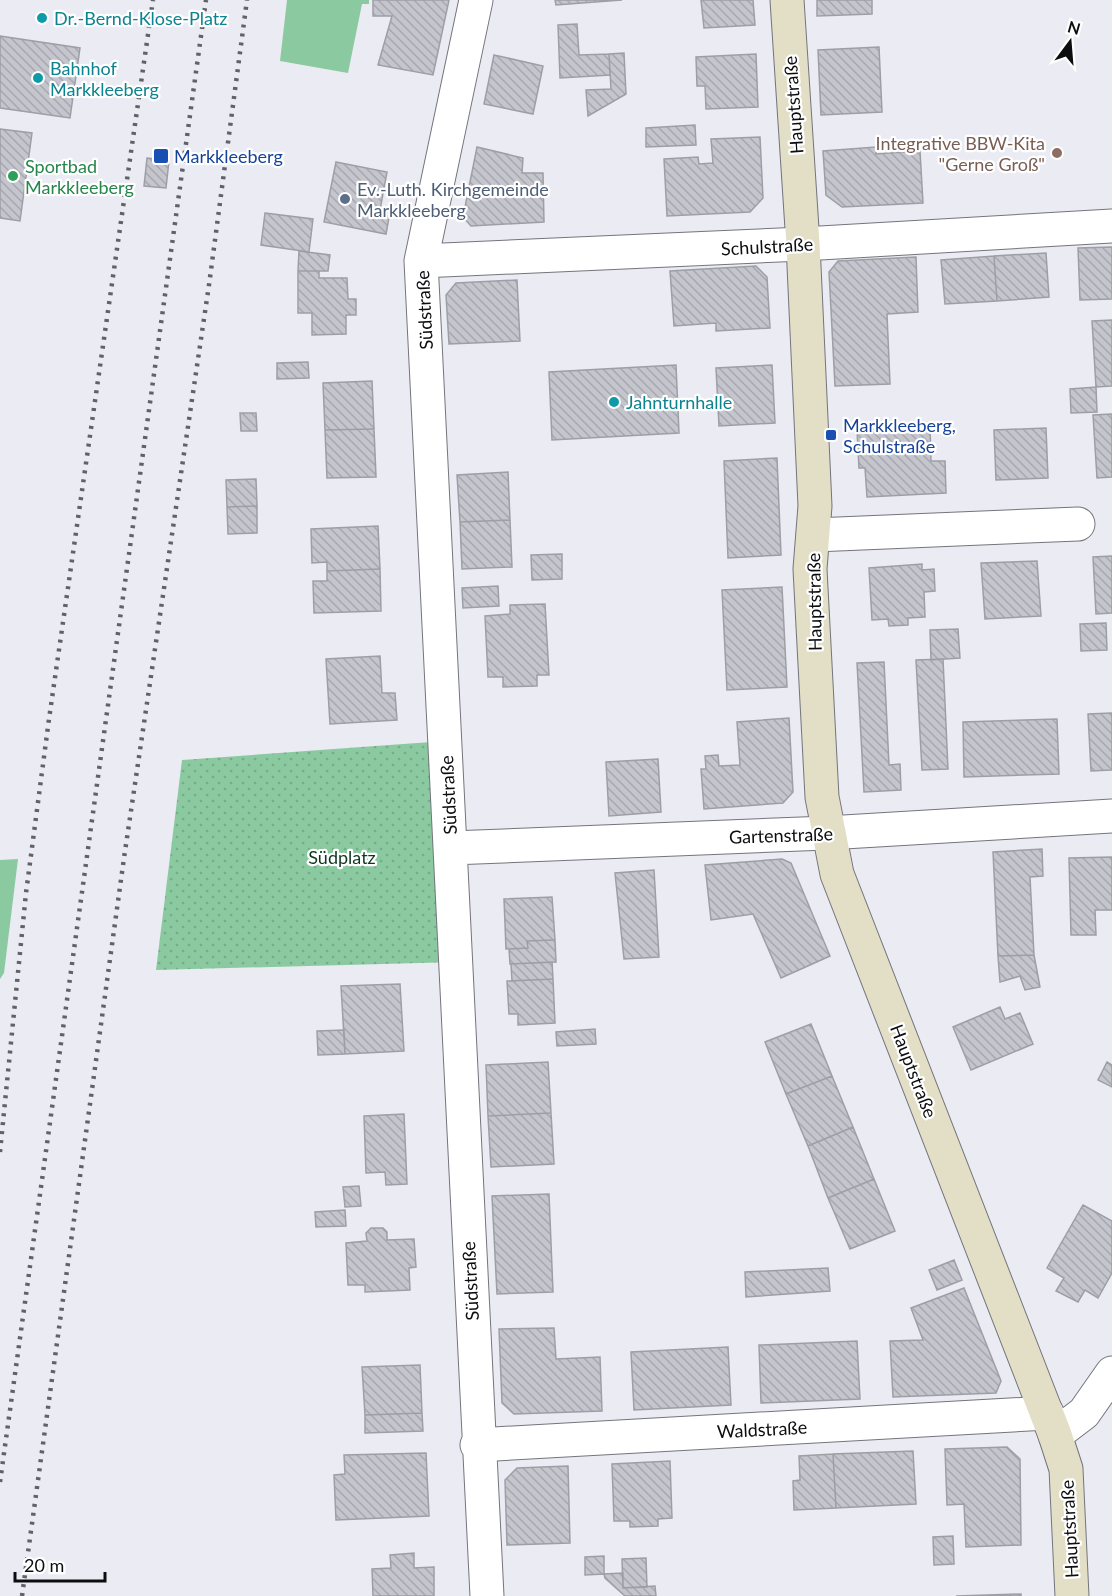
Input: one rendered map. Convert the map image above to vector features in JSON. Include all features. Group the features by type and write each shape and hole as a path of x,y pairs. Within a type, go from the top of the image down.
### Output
{"main road":[{"name":"Hauptstraße","path":"787,0 803,244 815,506 810,569 822,797 827,833 837,874 1051,1424 1066,1470 1072,1596"}],"street":[{"name":"Südstraße","path":"476,0 422,261 477,1445 487,1596"},
{"name":"Schulstraße","path":"422,261 803,244 1112,226"},
{"name":"Hauptstraße","path":"814,535 1078,524"},
{"name":"Gartenstraße","path":"451,849 827,833 1112,816"},
{"path":"1051,1424 1084,1413 1112,1373"},
{"name":"Waldstraße","path":"477,1445 1051,1424"}],"green space":[{"path":"287,0 369,0 369,4 362,4 348,73 280,61"},
{"name":"Südplatz","path":"445,741 456,962 156,970 182,760"},
{"path":"18,859 4,973 0,979 0,860"}],"building":[{"path":"373,0 449,0 433,75 378,65 392,16 373,16"},
{"path":"555,0 622,0 556,5"},
{"path":"701,0 753,0 755,25 704,28"},
{"path":"817,0 872,0 872,14 817,16"},
{"path":"577,24 579,55 609,54 610,75 560,78 558,25"},
{"name":"Bahnhof Markkleeberg","path":"0,36 80,48 70,118 0,108"},
{"path":"879,47 882,112 821,115 818,50"},
{"path":"624,53 626,94 588,116 586,90 611,89 609,54"},
{"path":"756,54 758,107 706,109 705,86 697,86 696,57"},
{"path":"494,55 543,66 533,114 484,104"},
{"path":"695,125 696,145 646,147 646,128"},
{"name":"Sportbad Markkleeberg","path":"0,129 32,133 20,221 0,218"},
{"path":"760,137 763,198 750,212 667,216 664,159 698,157 699,164 713,163 711,139"},
{"path":"477,147 523,158 522,173 543,173 544,222 471,226 463,217"},
{"path":"876,147 876,154 920,151 923,203 842,207 826,195 823,151"},
{"path":"147,158 169,161 166,188 144,186"},
{"path":"336,162 387,172 380,210 390,212 386,234 324,222"},
{"path":"265,213 313,219 309,252 261,245"},
{"path":"1112,247 1112,299 1080,300 1078,248"},
{"path":"299,251 330,255 328,271 298,271"},
{"path":"1046,253 1049,297 997,301 994,256"},
{"path":"994,256 997,301 945,304 941,260"},
{"path":"916,257 918,312 887,314 890,384 835,386 829,272 838,261"},
{"path":"756,266 767,277 770,328 716,331 716,323 674,326 670,271"},
{"path":"298,271 319,271 319,278 347,278 348,299 356,299 356,315 346,315 346,334 312,335 312,313 298,313"},
{"path":"517,280 520,341 449,344 446,295 456,283"},
{"path":"1112,320 1112,386 1096,387 1092,321"},
{"path":"308,362 309,378 277,379 277,363"},
{"name":"Jahnturnhalle","path":"676,365 679,433 552,440 549,372"},
{"path":"772,365 775,423 719,426 716,368"},
{"path":"372,381 374,429 325,430 323,383"},
{"path":"1096,387 1097,412 1071,413 1070,389"},
{"path":"240,413 256,413 257,431 241,431"},
{"path":"1112,414 1112,477 1097,478 1093,415"},
{"path":"930,426 931,461 945,461 946,493 867,497 865,468 859,468 857,430"},
{"path":"1046,428 1048,478 996,480 994,430"},
{"path":"374,429 376,477 327,478 325,430"},
{"path":"777,458 781,555 728,558 724,461"},
{"path":"508,472 510,520 460,522 457,475"},
{"path":"256,479 257,506 227,507 226,480"},
{"path":"257,506 257,533 228,534 227,507"},
{"path":"510,520 512,567 462,569 460,522"},
{"path":"378,526 380,569 327,571 327,562 312,563 311,529"},
{"path":"562,554 562,579 532,580 531,555"},
{"path":"1112,556 1112,613 1096,614 1093,557"},
{"path":"1037,561 1041,616 985,619 981,563"},
{"path":"922,564 922,570 934,569 935,591 924,592 925,617 908,618 908,625 889,626 888,619 872,620 869,568"},
{"path":"380,569 381,611 314,613 313,581 327,581 327,571"},
{"path":"498,586 499,606 463,608 462,588"},
{"path":"782,587 787,687 727,690 722,590"},
{"path":"545,604 549,675 537,675 537,686 503,687 503,677 488,677 485,616 510,614 510,605"},
{"path":"1106,623 1107,650 1081,651 1080,624"},
{"path":"958,629 960,658 931,660 930,630"},
{"path":"380,656 382,693 395,693 397,720 330,724 326,659"},
{"path":"943,659 948,769 922,770 916,660"},
{"path":"884,662 889,765 900,764 901,790 864,792 857,663"},
{"path":"1112,713 1112,770 1091,771 1088,714"},
{"path":"789,718 793,792 783,803 704,809 701,769 706,769 705,756 718,755 719,766 740,765 737,722"},
{"path":"1057,719 1059,774 964,777 963,722"},
{"path":"658,759 661,812 609,816 606,762"},
{"path":"1042,849 1043,876 1030,877 1034,955 998,956 993,852"},
{"path":"1112,857 1112,910 1095,910 1096,935 1071,935 1069,858"},
{"path":"782,859 791,863 830,956 781,978 753,914 711,920 705,865"},
{"path":"654,870 659,957 624,959 615,873"},
{"path":"552,897 555,940 527,941 528,948 506,949 504,899"},
{"path":"555,940 556,962 510,964 509,949 528,948 527,941"},
{"path":"1034,955 1040,987 1025,990 1020,976 1000,982 998,956"},
{"path":"552,962 553,979 512,981 511,964"},
{"path":"553,979 555,1023 518,1025 518,1014 509,1014 507,981"},
{"path":"400,984 404,1051 345,1054 341,986"},
{"path":"1000,1007 1005,1019 1020,1013 1033,1044 971,1070 953,1027"},
{"path":"811,1024 832,1076 786,1094 765,1042"},
{"path":"595,1029 596,1044 557,1046 556,1032"},
{"path":"344,1030 345,1054 318,1055 317,1031"},
{"path":"548,1062 551,1113 488,1116 486,1065"},
{"path":"1107,1062 1112,1065 1112,1087 1098,1080"},
{"path":"832,1076 853,1127 808,1146 786,1094"},
{"path":"551,1113 554,1164 491,1167 488,1116"},
{"path":"404,1114 407,1184 386,1185 385,1172 366,1173 364,1116"},
{"path":"853,1127 874,1179 828,1198 808,1146"},
{"path":"874,1179 895,1231 850,1249 828,1198"},
{"path":"359,1186 361,1206 345,1207 343,1187"},
{"path":"549,1194 553,1292 497,1294 492,1196"},
{"path":"1083,1205 1112,1221 1112,1273 1098,1298 1085,1290 1078,1302 1056,1291 1064,1278 1047,1268"},
{"path":"345,1210 346,1226 316,1227 315,1212"},
{"path":"371,1228 383,1228 387,1232 387,1240 414,1239 416,1267 409,1268 410,1290 365,1292 365,1285 348,1285 346,1243 367,1241 366,1233"},
{"path":"954,1260 962,1280 937,1290 929,1270"},
{"path":"828,1268 830,1291 746,1297 745,1272"},
{"path":"964,1288 1001,1381 996,1393 893,1397 890,1341 923,1340 911,1308"},
{"path":"554,1328 556,1359 600,1357 602,1411 514,1414 502,1403 499,1329"},
{"path":"857,1341 860,1399 761,1403 759,1345"},
{"path":"728,1347 731,1405 634,1410 631,1352"},
{"path":"420,1365 422,1413 365,1415 362,1367"},
{"path":"422,1413 423,1431 365,1433 365,1415"},
{"path":"1007,1447 1020,1459 1021,1545 966,1547 964,1504 947,1505 945,1449"},
{"path":"913,1451 916,1504 836,1508 833,1454"},
{"path":"426,1453 429,1516 336,1520 334,1475 345,1474 344,1455"},
{"path":"833,1454 836,1508 794,1510 793,1481 800,1480 799,1456"},
{"path":"670,1461 672,1518 658,1519 658,1526 630,1527 630,1521 614,1521 612,1464"},
{"path":"568,1466 570,1543 507,1545 505,1480 517,1468"},
{"path":"953,1536 954,1564 934,1565 933,1537"},
{"path":"414,1553 414,1568 434,1567 434,1596 373,1596 372,1569 391,1568 390,1555"},
{"path":"604,1556 604,1574 585,1575 585,1557"},
{"path":"646,1558 647,1587 623,1588 622,1559"},
{"path":"623,1573 623,1588 655,1586 656,1596 625,1596 605,1578 604,1574"},
{"path":"1021,1594 1021,1596 956,1596"}],"railway":[{"path":"0,1152 26,893 49,719 153,0"},
{"path":"0,1482 206,0"},
{"path":"22,1596 124,858 209,285 247,0"}],"place":[{"name":"Dr.-Bernd-Klose-Platz","path":"42,18"},
{"name":"Bahnhof Markkleeberg","path":"38,78"},
{"name":"Integrative BBW-Kita \"Gerne Groß\"","path":"1057,153"},
{"name":"Markkleeberg","path":"161,156"},
{"name":"Sportbad Markkleeberg","path":"13,176"},
{"name":"Ev.-Luth. Kirchgemeinde Markkleeberg","path":"345,199"},
{"name":"Jahnturnhalle","path":"614,402"},
{"name":"Markkleeberg, Schulstraße","path":"831,435"}]}
